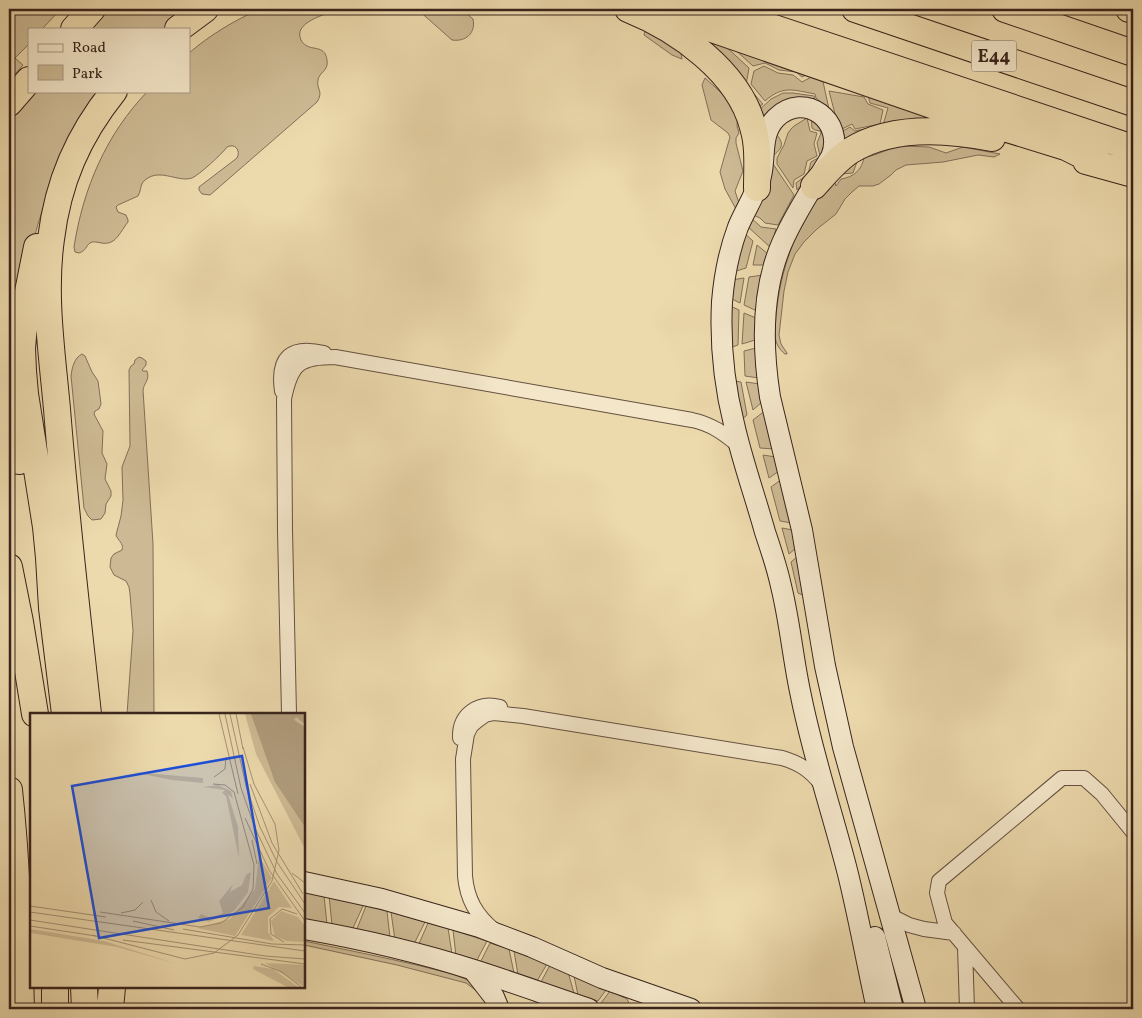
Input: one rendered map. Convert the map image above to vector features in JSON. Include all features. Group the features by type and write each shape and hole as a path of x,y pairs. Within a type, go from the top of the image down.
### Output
{"highway":[{"path":"75,28 92,9"},
{"path":"179,28 205,9"},
{"path":"628,9 653,20 676,34 708,60 726,77 736,90 748,113 756,138 757,188"},
{"path":"654,9 949,111 1066,147 1102,165"},
{"path":"717,9 1133,148"},
{"path":"753,9 853,45 900,70"},
{"name":"E44","path":"856,9 1133,103"},
{"name":"E44","path":"1005,9 1133,53"},
{"path":"1129,9 1133,10"},
{"path":"9,103 28,81"},
{"path":"65,713 52,608 46,527 24,394 22,348 26,302 34,259 52,196 92,121 113,92"},
{"path":"814,186 843,157 860,146 887,136 917,132 951,132 986,137 1133,174"},
{"path":"68,166 51,238 48,295 65,512 88,713"},
{"path":"9,418 52,608"},
{"path":"9,567 35,713"},
{"path":"9,790 19,932 21,1009"},
{"path":"84,988 85,1009"},
{"path":"110,1009 112,988"}],"street":[{"path":"877,1009 848,876 801,697 782,586 734,424 722,344 724,281 738,228 757,188 763,165 764,145 768,130 783,112 797,107 811,109 828,121 834,132 834,151 789,228 772,275 768,299 765,345 770,397 802,530 837,723 855,794 916,1009"},
{"path":"289,713 284,399 288,380 292,372 305,361 313,358 335,357 701,422 720,430 740,447"},
{"path":"500,935 474,909 466,888 463,759 468,734 472,726 485,715 494,713 523,716 782,758 792,761 812,773 824,789"},
{"path":"1018,1009 945,923 936,893 939,881 1062,778 1084,778 1102,794 1133,832"},
{"path":"848,876 844,901 862,1009"},
{"path":"848,876 861,885 893,1009"},
{"path":"307,879 449,918 500,935 602,978 691,1009"},
{"path":"891,916 909,925 954,933"},
{"path":"305,929 364,941 473,970 578,1008"},
{"path":"965,947 967,1009"},
{"path":"473,970 494,997 500,1009"}],"green space":[{"path":"9,9 61,9 43,28 28,28 28,45 15,58 23,65 9,81"},
{"path":"109,9 195,9 168,28 93,28"},
{"path":"260,9 341,9 314,18 303,26 300,31 303,43 322,50 327,60 327,67 318,80 320,95 317,102 210,195 202,194 199,187 237,158 238,150 235,147 227,147 200,173 192,178 186,179 161,175 149,177 143,182 138,196 116,207 118,212 126,215 128,220 119,235 110,243 92,242 82,252 75,252 74,247 78,225 90,183 120,125 147,92 190,92 190,52 205,40"},
{"path":"417,9 461,9 473,19 473,28 466,38 452,40"},
{"path":"646,27 680,48 682,59 672,55 644,35"},
{"path":"690,36 723,44 749,68 746,85 763,104 756,109"},
{"path":"732,47 810,73 802,77 796,72 779,70 765,63 753,66"},
{"path":"764,66 778,73 793,75 802,82 815,75 822,77 829,109 816,98 815,94 794,90 777,93 765,101 751,84 754,71"},
{"path":"705,78 738,108 737,126 739,133 736,143 743,171 735,191 739,203 736,209 725,189 720,172 730,137 728,133 711,120 702,85"},
{"path":"829,91 864,97 868,104 883,110 880,124 855,129 852,124 842,129 835,114"},
{"path":"34,92 103,92 53,178 28,260 12,349 9,349 9,121"},
{"path":"867,92 951,122 846,144 843,131 850,127 855,131 883,125 888,108 870,103"},
{"path":"783,93 814,96 815,99 800,98 786,100 768,112 764,119 757,112 771,99"},
{"path":"811,115 826,131 821,160 797,190 796,183 808,174 811,162 820,156 817,143 821,133 812,128"},
{"path":"807,118 810,131 817,133 814,144 817,156 807,161 804,174 794,180 793,188 777,164 777,158 791,129"},
{"path":"775,132 781,146 771,161 794,195 778,225 765,223 760,218 751,214"},
{"path":"903,146 929,147 946,153 963,147 1000,154 994,157 978,155 943,162 906,165 896,170 879,184 859,186 852,192 845,199 836,214 817,229 795,254 788,272 784,291 779,335 781,344 787,353 785,354 778,346 775,337 778,299 790,251 812,206 833,176 858,159 853,173 842,174 835,183 836,186 841,179 850,177 857,172 864,157"},
{"path":"750,217 761,227 776,229 771,248 747,226"},
{"path":"743,232 753,241 746,268 733,272"},
{"path":"757,245 768,254 765,265 753,265"},
{"path":"763,275 757,311 744,305 749,277"},
{"path":"744,278 740,303 728,297 731,280"},
{"path":"728,305 739,310 738,345 727,349"},
{"path":"744,313 756,318 755,340 742,344"},
{"path":"756,348 759,378 745,376 744,351"},
{"path":"82,354 85,356 98,381 101,404 94,414 103,431 102,453 107,464 105,479 111,491 105,513 101,519 92,520 84,508 71,376 75,361"},
{"path":"139,357 146,361 146,365 142,370 147,371 148,374 143,390 153,544 154,713 127,713 133,631 130,594 126,581 114,575 110,567 111,558 122,550 122,544 116,535 123,500 122,467 130,446 129,370"},
{"path":"730,380 741,382 747,415 739,422"},
{"path":"746,382 760,384 763,401 753,410"},
{"path":"766,410 774,449 760,448 753,420"},
{"path":"763,455 776,457 779,471 769,478"},
{"path":"782,479 792,523 780,521 771,487"},
{"path":"782,528 793,530 796,548 789,554"},
{"path":"798,556 805,596 798,593 791,562"},
{"path":"305,891 324,896 327,924 305,921"},
{"path":"329,896 364,904 352,930 332,925"},
{"path":"366,906 387,911 390,938 356,931"},
{"path":"391,912 425,922 414,944 395,940"},
{"path":"428,923 448,928 452,954 418,946"},
{"path":"453,930 487,941 476,962 456,956"},
{"path":"305,941 456,975 482,989 489,998 493,1009 489,1009 484,998 466,983 397,965 305,945"},
{"path":"490,943 509,949 514,973 480,963"},
{"path":"514,951 547,964 537,981 518,975"},
{"path":"550,965 568,972 574,993 541,982"},
{"path":"574,976 606,990 598,1001 578,995"},
{"path":"610,991 627,999 632,1009 622,1009 601,1003"}]}
